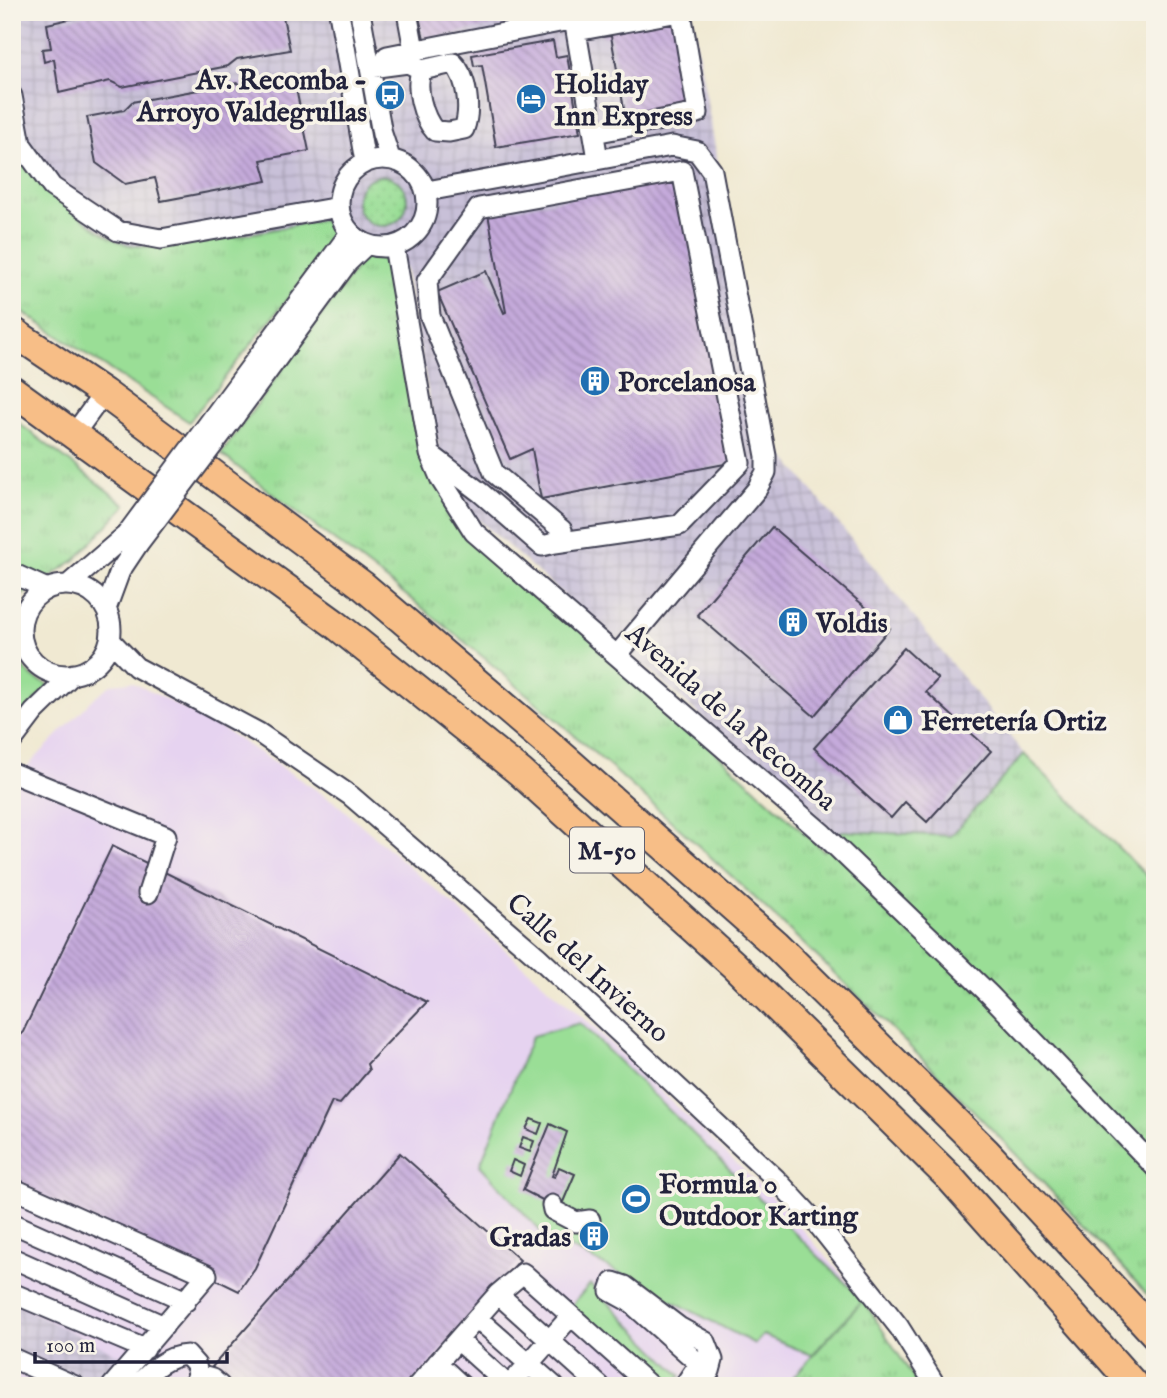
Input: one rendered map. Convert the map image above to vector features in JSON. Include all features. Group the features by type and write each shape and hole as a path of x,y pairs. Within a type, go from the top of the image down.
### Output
{"highway":[{"name":"M-50","path":"12,331 104,393 362,585 544,740 775,944 986,1152 1155,1334"},
{"name":"M-50","path":"12,390 335,624 541,791 734,965 950,1178 1135,1386"}],"street":[{"path":"339,12 365,162"},
{"path":"360,12 390,159"},
{"path":"407,12 414,50"},
{"path":"369,64 414,50 610,12"},
{"path":"594,133 698,113 680,12 576,32 598,159"},
{"path":"369,64 408,63 422,70"},
{"path":"12,96 21,144 51,187 118,231 161,239 339,207"},
{"path":"427,191 672,146 686,146 706,160 712,171 766,456 766,472 757,489 618,654"},
{"path":"390,159 411,167 427,191 428,202 422,226 394,246 358,239 339,207 344,181 365,162 390,159"},
{"path":"430,454 481,493 542,546 680,525 740,463 682,171 478,208 427,281 430,316 494,473 562,530 555,543"},
{"path":"136,667 111,641 106,609 132,540 358,239"},
{"name":"Avenida de la Recomba","path":"394,246 430,454 441,480 474,532 618,654 843,853 989,994 1155,1167"},
{"path":"74,434 104,393"},
{"path":"19,629 35,597 47,589 68,585 132,540"},
{"path":"12,573 47,589"},
{"path":"12,582 24,647 33,661 46,670 81,672 136,667"},
{"path":"68,585 91,593 106,609"},
{"path":"12,741 34,712 81,672 101,660 111,641"},
{"name":"Calle del Invierno","path":"136,667 259,733 319,772 388,825 538,957 714,1121 816,1222 899,1327 936,1386"},
{"path":"12,773 166,836 148,893"},
{"path":"12,1188 207,1275 113,1386"},
{"path":"552,1205 553,1210 576,1222 590,1220"},
{"path":"12,1223 186,1301"},
{"path":"12,1258 164,1326"},
{"path":"417,1386 498,1294 523,1272 649,1386"},
{"path":"684,1386 698,1365 695,1360 630,1302 610,1291 613,1282 625,1286 679,1327 706,1342 713,1360 710,1371 698,1386"},
{"path":"12,1293 145,1349"},
{"path":"498,1294 600,1386"},
{"path":"458,1340 509,1386 571,1316"},
{"path":"477,1318 554,1386"},
{"path":"136,1386 157,1366 177,1356 187,1355 196,1365 196,1381 212,1379 220,1386"},
{"path":"12,1358 69,1384"},
{"path":"437,1363 462,1386"}],"shaded area":[{"path":"12,12 691,12 766,433 1024,754 951,836 842,831 837,836 474,516 440,456 405,268 321,220 165,247 125,244 84,219 28,173 12,131"},
{"path":"132,682 220,727 336,803 596,1029 782,1207 852,1286 919,1386 12,1386 12,782 97,695 112,684"},
{"path":"12,1303 133,1362 112,1386 74,1386 12,1358"}],"green space":[{"path":"12,131 25,164 38,179 93,226 126,244 167,246 193,243 321,220 331,225 336,238 189,422 12,305"},
{"path":"382,176 400,183 407,201 400,219 382,226 364,219 357,201 364,183"},
{"path":"364,257 380,257 391,270 451,511 824,851 842,831 951,836 1024,754 1155,884 1155,1303 1078,1219 920,1056 673,822 468,644 221,454"},
{"path":"12,418 126,505 75,560 12,602"},
{"path":"16,661 34,678 49,685 12,728 12,668"},
{"name":"Formula 0 Outdoor Karting","path":"580,1023 863,1300 812,1355 763,1335 755,1344 542,1233 480,1165 532,1036"},
{"path":"590,1284 681,1376 671,1386 661,1386 571,1306"},
{"path":"863,1300 919,1386 785,1386"}],"building":[{"path":"101,12 282,12 290,50 237,59 228,66 122,87 110,81 59,93 54,59 44,62 42,49 51,48 47,24"},
{"path":"418,12 562,12 424,39"},
{"path":"676,15 692,107 626,120 611,36 603,37 601,29"},
{"name":"Holiday Inn Express","path":"553,41 556,57 567,55 580,133 496,147 482,65 474,66 472,55"},
{"path":"294,79 309,151 261,160 267,181 161,201 155,178 125,184 96,163 87,117 124,110 132,102 237,83 250,87"},
{"name":"Porcelanosa","path":"677,179 730,463 541,499 532,449 510,459 437,292 486,271 504,313 506,312 488,214"},
{"name":"Voldis","path":"772,527 890,628 814,716 697,615"},
{"name":"Ferretería Ortiz","path":"904,648 938,679 926,692 991,751 927,822 905,802 891,818 814,748"},
{"path":"112,846 427,1002 367,1064 369,1070 340,1104 332,1102 255,1268 239,1291 12,1180 12,1043 23,1032"},
{"path":"531,1119 542,1123 538,1134 526,1129"},
{"path":"550,1124 567,1132 552,1176 555,1177 559,1167 575,1174 560,1209 523,1190"},
{"path":"523,1137 534,1141 530,1152 519,1148"},
{"path":"400,1153 520,1260 409,1386 233,1386 212,1367"},
{"path":"513,1160 524,1165 520,1176 509,1171"},
{"name":"Gradas","path":"586,1230 605,1235 602,1242 584,1237"}],"place":[{"name":"Av. Recomba - Arroyo Valdegrullas","path":"390,95"},
{"name":"Holiday Inn Express","path":"531,99"},
{"name":"Porcelanosa","path":"595,381"},
{"name":"Voldis","path":"793,622"},
{"name":"Ferretería Ortiz","path":"898,720"},
{"name":"Formula 0 Outdoor Karting","path":"636,1199"},
{"name":"Gradas","path":"594,1236"}]}
